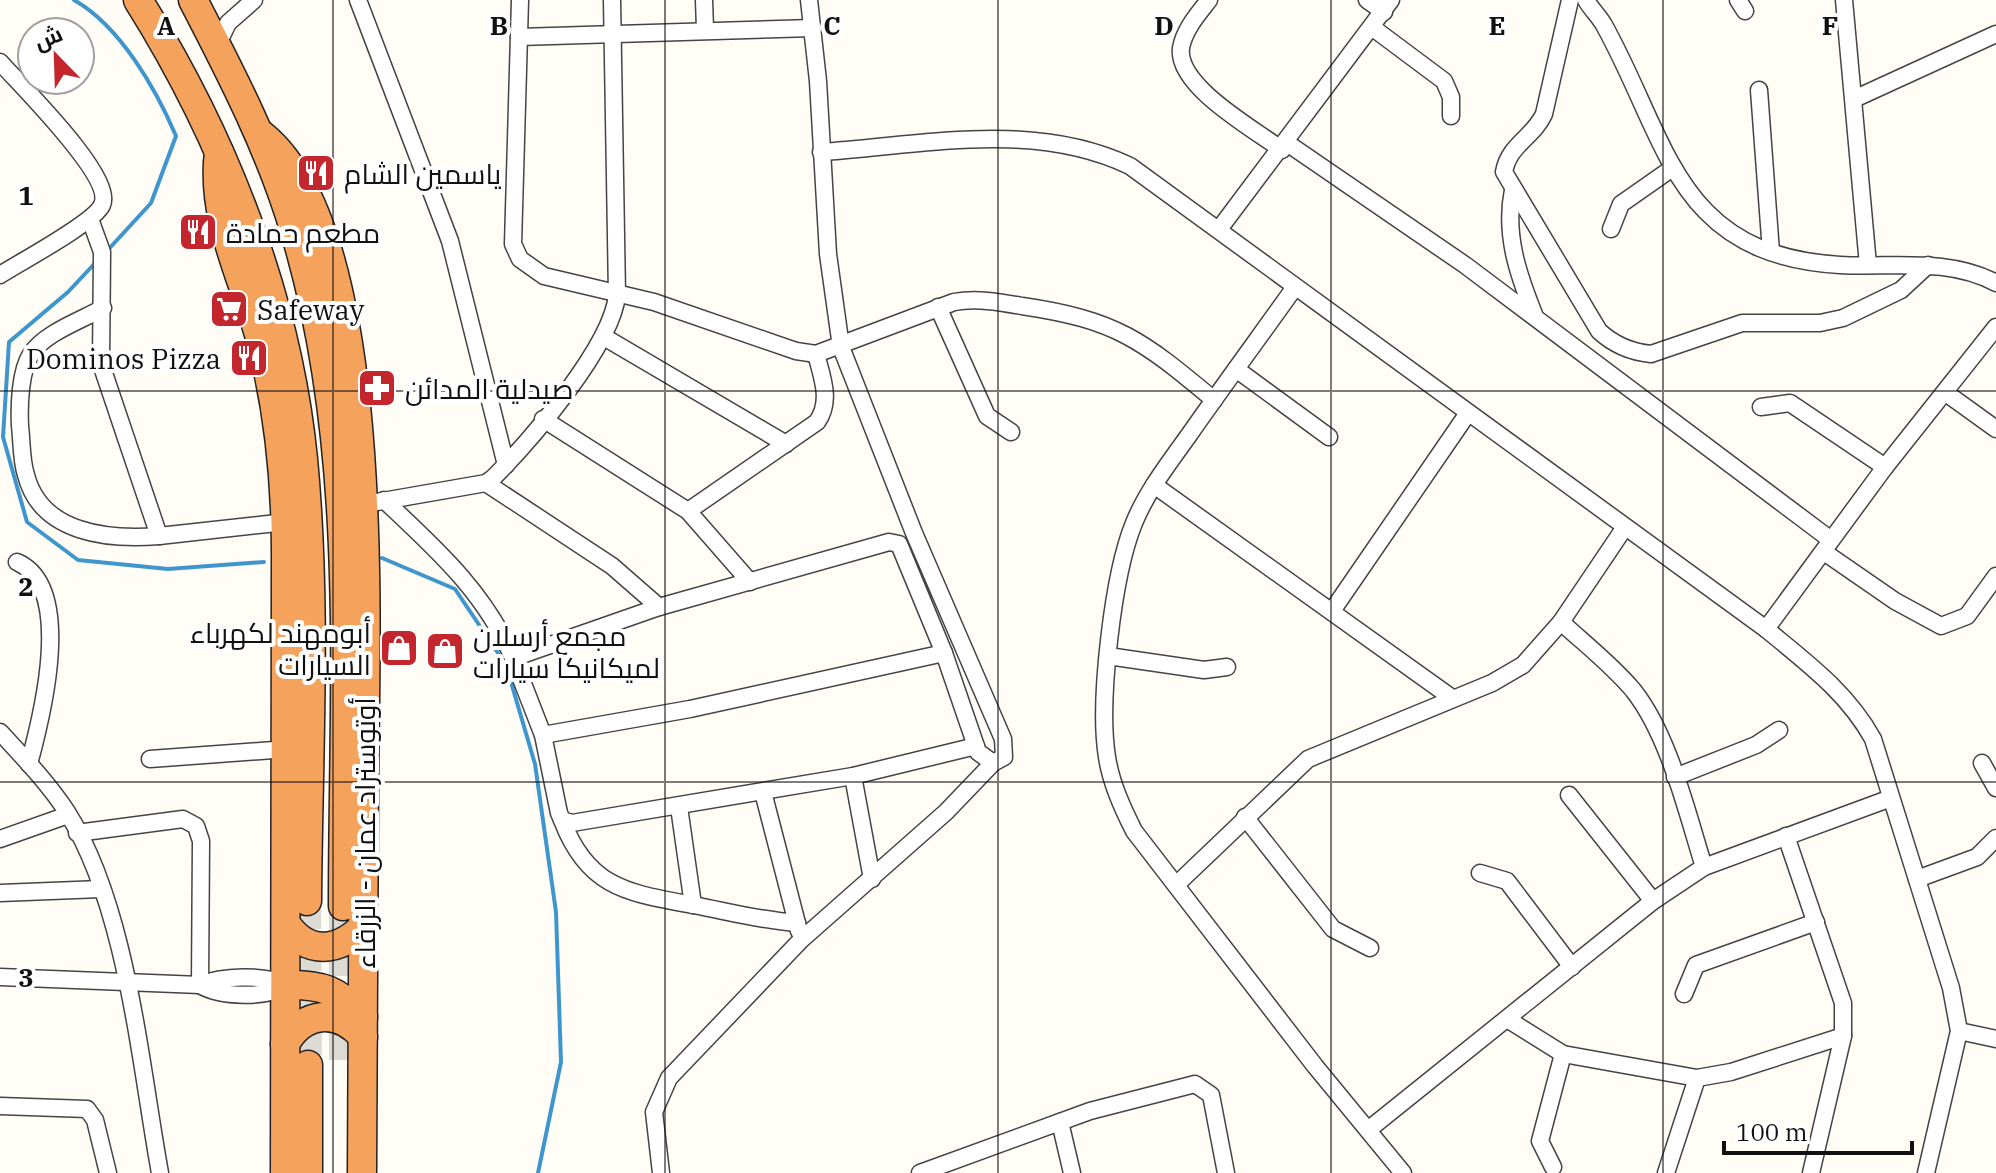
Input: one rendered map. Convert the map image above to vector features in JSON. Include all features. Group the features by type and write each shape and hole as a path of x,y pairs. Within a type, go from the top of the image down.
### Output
{"highway":[{"name":"أوتوستراد عمان - الزرقاء","path":"138,0 179,70 241,206 303,456 309,552 307,901"},
{"name":"أوتوستراد عمان - الزرقاء","path":"193,0 259,133 284,154 301,181 374,502 362,1173"},
{"name":"أوتوستراد عمان - الزرقاء","path":"330,319 329,384 343,509 343,906"},
{"name":"أوتوستراد عمان - الزرقاء","path":"270,332 286,522 285,1173"},
{"path":"286,924 305,943 318,948 364,938"},
{"path":"286,985 315,984 341,969 364,938"},
{"path":"315,984 341,997 363,1027"},
{"path":"285,1044 302,1023 329,1016 363,1027"},
{"path":"308,1065 308,1173"},
{"path":"343,1068 343,1173"}],"street":[{"path":"217,46 228,23 254,0"},
{"path":"520,0 513,170 515,252 526,265 544,276 654,302 796,351 816,354 841,347 938,307 966,300 988,301 1107,324 1149,346 1214,400"},
{"path":"374,502 486,483 506,465 543,419 604,337 613,319 617,295 612,0"},
{"path":"704,0 705,29"},
{"path":"661,1173 654,1112 669,1078 799,932 872,879 946,812 993,763 1004,757 1003,739 914,533 841,347 828,254 809,0"},
{"path":"1209,0 1183,40 1183,68 1201,90 1535,316 1895,601 1941,626 1967,616 1996,576"},
{"path":"1220,228 1388,6 1367,0"},
{"path":"1570,0 1544,114 1534,131 1516,145 1505,163 1504,172 1599,331 1636,352 1651,354 1742,323 1820,323 1843,318 1901,290 1928,265"},
{"path":"1844,0 1868,265"},
{"path":"360,1 450,241 506,465"},
{"path":"1594,1 1671,169 1715,220 1740,238 1771,252 1810,262 1928,265 1964,271 1996,283"},
{"path":"519,37 813,28"},
{"path":"1373,28 1444,81 1451,97 1451,116"},
{"path":"1854,99 1996,34"},
{"path":"0,62 97,175 104,203 90,219 0,275"},
{"path":"1759,90 1771,252"},
{"path":"821,152 1002,139 1064,142 1130,166 1220,228 1295,287 1766,629 1840,691 1859,713 1873,739 1951,988 1959,1031 1926,1173"},
{"path":"1611,229 1621,204 1671,169"},
{"path":"1513,190 1510,206 1513,258 1535,316"},
{"path":"90,219 102,252 103,372 159,536"},
{"path":"1295,287 1154,485 1134,522 1122,560 1103,717 1115,791 1134,831 1403,1173"},
{"path":"938,307 987,416 1011,432"},
{"path":"103,308 44,342 30,355 19,414 26,477 48,512 68,525 111,536 159,536 286,522"},
{"path":"604,337 786,444"},
{"path":"1766,629 1885,467 1993,340"},
{"path":"688,511 817,422 824,411 826,392 816,354"},
{"path":"1236,369 1329,437"},
{"path":"1946,393 1996,429"},
{"path":"1761,407 1790,403 1885,467"},
{"path":"1332,611 1468,413"},
{"path":"543,419 688,511 750,582"},
{"path":"486,483 612,566 659,607"},
{"path":"1154,485 1452,698"},
{"path":"374,502 456,567 492,618 513,658 543,735 562,820 579,853 610,884 638,896 693,905 799,932"},
{"path":"1176,885 1308,759 1508,675 1541,646 1561,622 1625,527"},
{"path":"513,658 659,607 889,542 899,544 944,653 976,746 982,758 993,763"},
{"path":"17,562 29,567 40,582 51,625 44,696 29,764"},
{"path":"1561,622 1633,690 1675,777 1704,867"},
{"path":"543,735 690,709 944,653"},
{"path":"1108,656 1204,670 1227,667"},
{"path":"1675,777 1756,745 1779,730"},
{"path":"0,732 68,815 101,889 126,983 160,1173"},
{"path":"562,820 572,823 679,807 853,776 976,746"},
{"path":"150,759 287,749"},
{"path":"1982,763 1996,788"},
{"path":"853,776 872,879"},
{"path":"763,792 799,932"},
{"path":"1569,795 1653,901"},
{"path":"1368,1130 1653,901 1704,867 1891,798"},
{"path":"679,807 693,905"},
{"path":"0,839 68,815"},
{"path":"1245,817 1333,929 1370,948"},
{"path":"77,833 183,819 196,826 201,841 200,985"},
{"path":"1786,836 1841,993 1843,1036 1811,1173"},
{"path":"1917,879 1977,857 1996,838"},
{"path":"1480,873 1505,878 1572,967"},
{"path":"0,893 101,889"},
{"path":"1684,994 1696,965 1816,922"},
{"path":"0,977 200,985 217,980 265,979 286,985"},
{"path":"1507,1019 1563,1054 1697,1078 1731,1072 1843,1036"},
{"path":"1959,1031 1996,1039"},
{"path":"1553,1167 1541,1150 1540,1141 1563,1054"},
{"path":"1666,1173 1697,1078"},
{"path":"920,1173 1125,1099 1195,1084 1211,1095 1216,1107 1226,1173"},
{"path":"0,1106 87,1109 95,1120 108,1173"},
{"path":"1060,1122 1072,1173"}],"waterway":[{"path":"74,0 107,26 135,60 176,136 151,203 106,252"},
{"path":"97,261 68,292 9,342 3,437 27,522 78,560 168,569 264,562"},
{"path":"382,558 455,589 506,665 535,764 556,912 561,1062 538,1173"}],"tunnel":[{"path":"307,901 308,1065"},
{"path":"343,906 343,1068"}],"place":[{"name":"ياسمين الشام","path":"316,173"},
{"name":"مطعم حمادة","path":"198,232"},
{"name":"Safeway","path":"229,309"},
{"name":"Dominos Pizza","path":"249,358"},
{"name":"صيدلية المدائن","path":"377,388"},
{"name":"أبومهند لكهرباء السيارات","path":"399,648"},
{"name":"مجمع أرسلان لميكانيكا سيارات","path":"445,651"}]}
